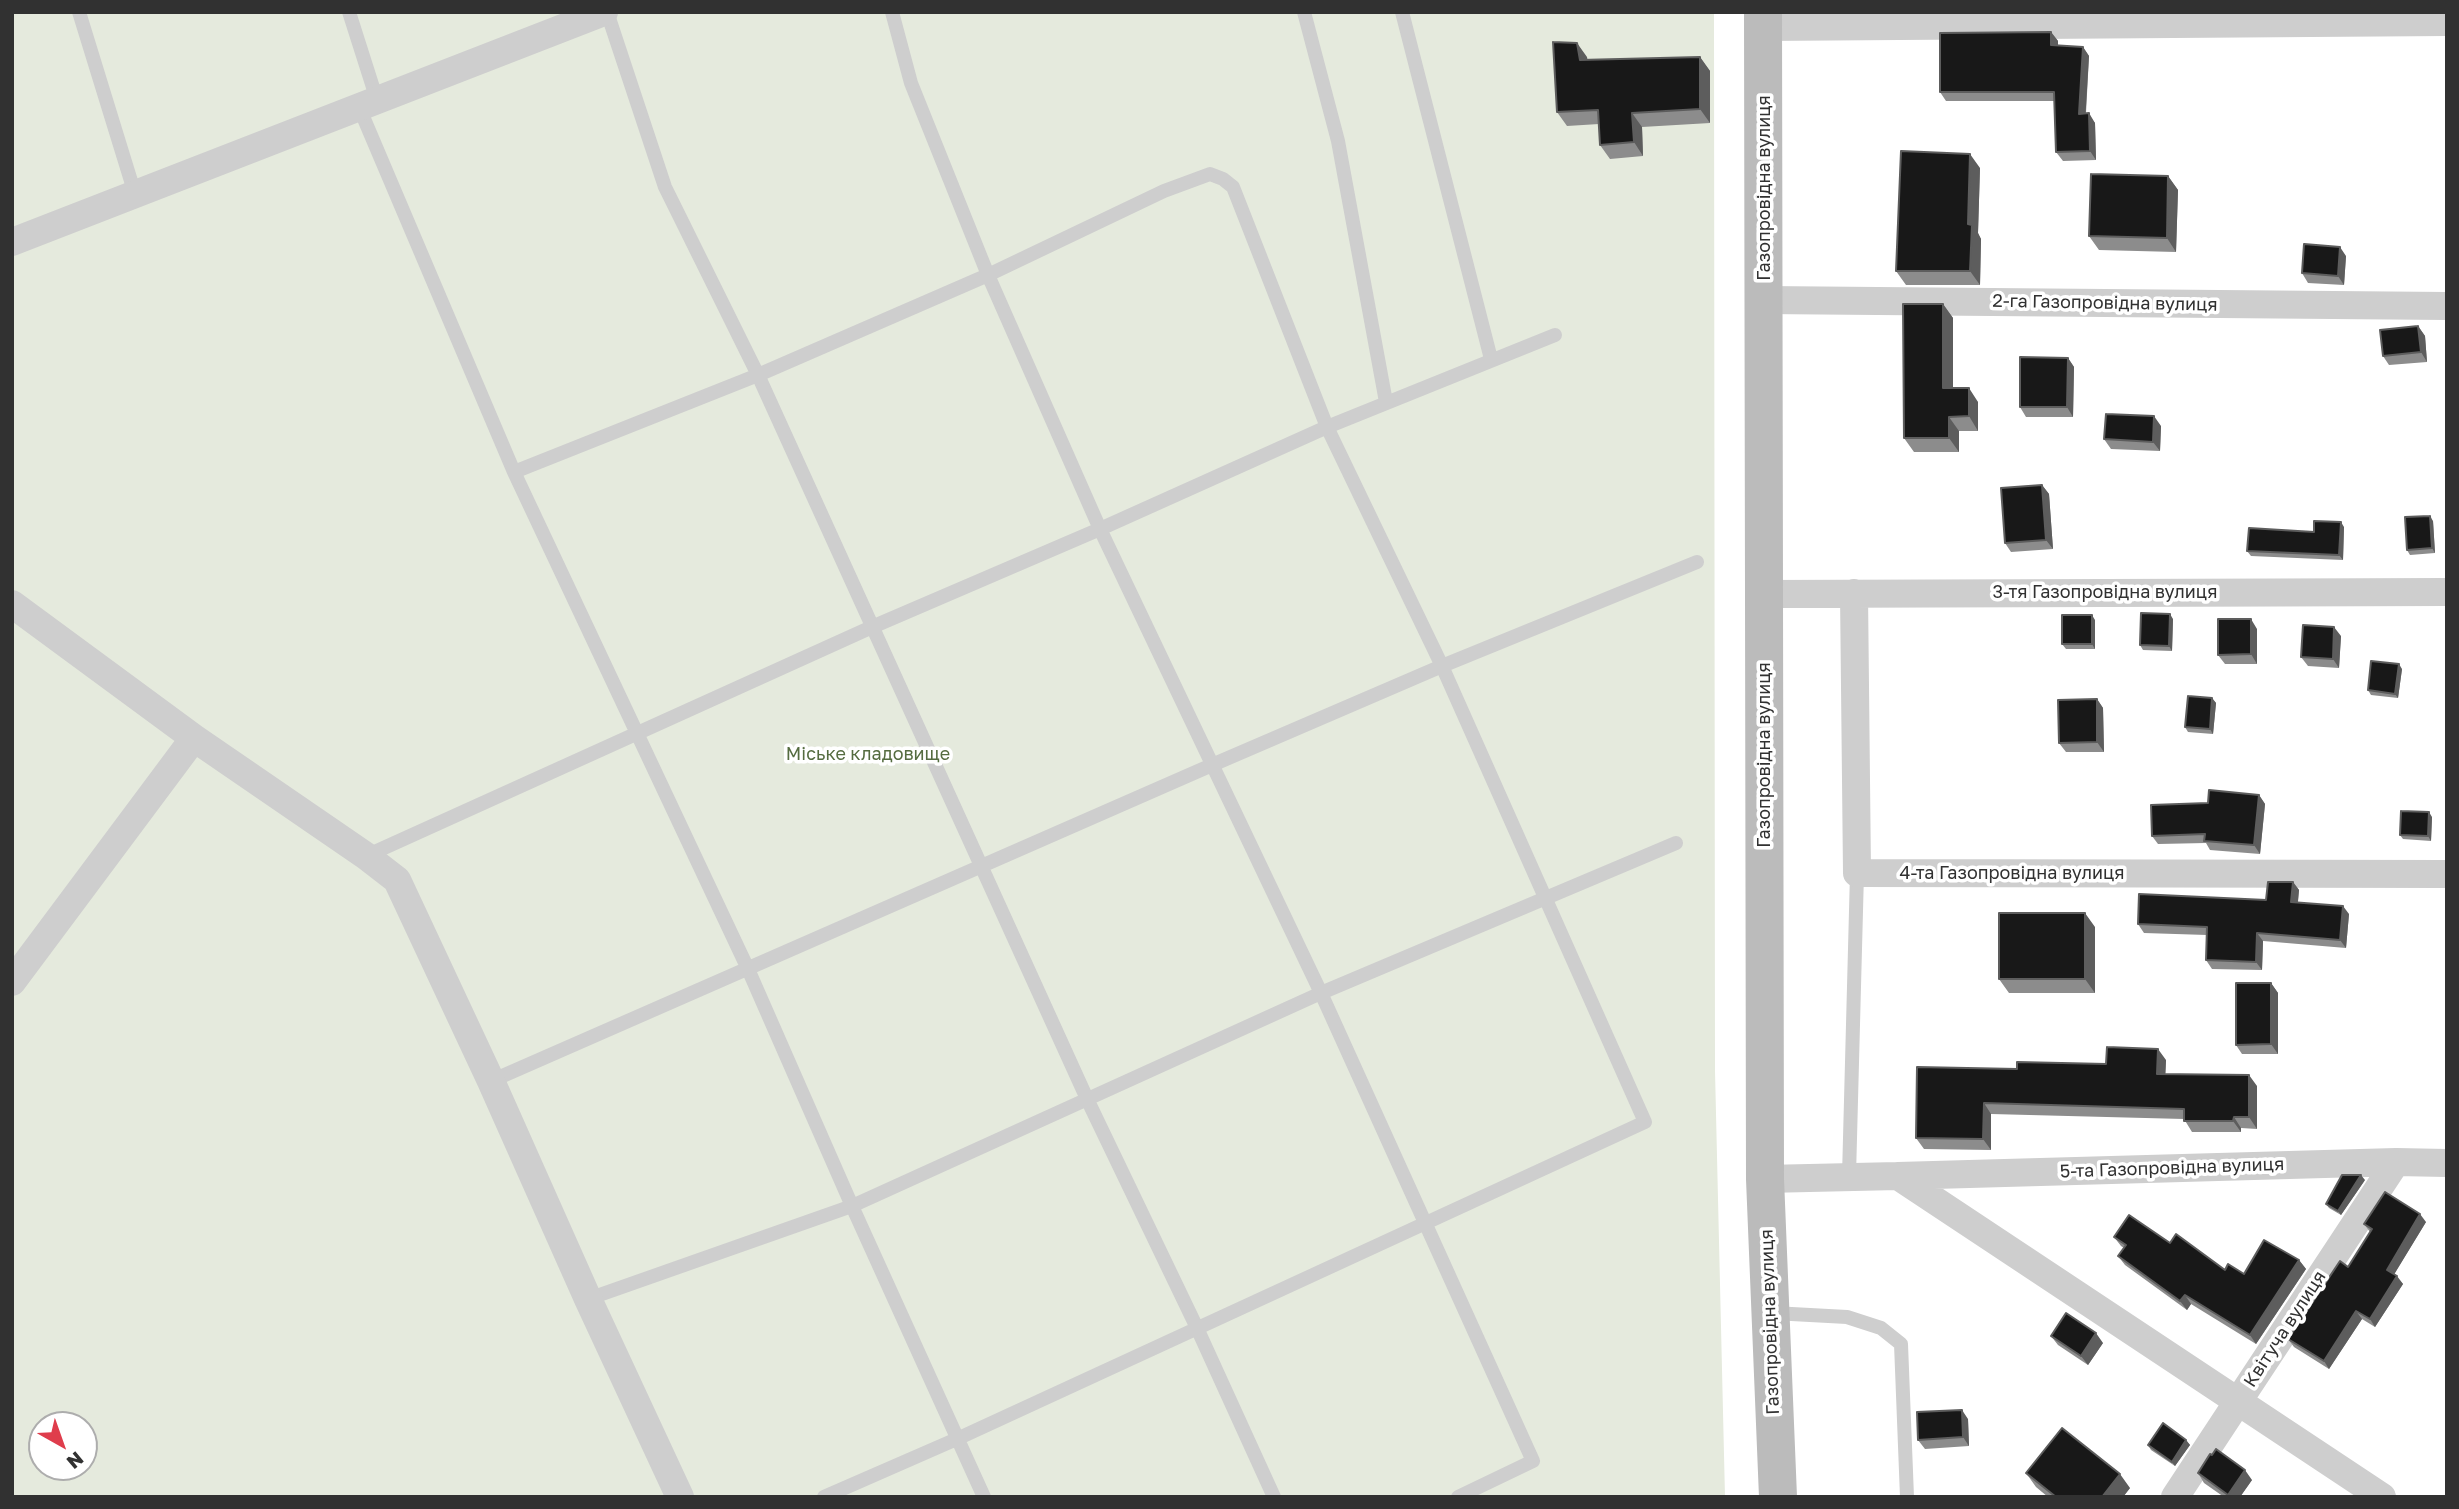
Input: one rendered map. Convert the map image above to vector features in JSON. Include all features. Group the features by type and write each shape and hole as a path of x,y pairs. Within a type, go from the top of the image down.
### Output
{"main road":[{"name":"Газопровідна вулиця","path":"1763,20 1765,1178 1778,1497"}],"street":[{"path":"12,242 606,12"},
{"path":"1763,20 2447,22"},
{"name":"2-га Газопровідна вулиця","path":"1764,300 2447,306"},
{"name":"3-тя Газопровідна вулиця","path":"1763,594 2447,592"},
{"path":"1854,593 1857,873"},
{"path":"12,604 194,738 397,880 680,1497"},
{"path":"12,982 194,738"},
{"name":"4-та Газопровідна вулиця","path":"1857,873 2447,874"},
{"name":"5-та Газопровідна вулиця","path":"1765,1178 2396,1162 2447,1163"},
{"name":"Квітуча вулиця","path":"2175,1497 2396,1162"},
{"path":"1898,1176 2382,1497"}],"lane":[{"path":"79,12 135,194"},
{"path":"349,12 368,104 514,472 748,969 984,1497"},
{"path":"606,12 664,187 758,375 1088,1101 1197,1328 1274,1497"},
{"path":"892,12 911,83 988,275 1100,529 1321,993 1533,1461 1458,1497"},
{"path":"1304,12 1338,141 1385,401"},
{"path":"1402,12 1491,359"},
{"path":"514,472 758,375 988,275 1164,191 1210,174 1223,179 1233,187 1327,427 1442,666 1645,1122 959,1438 824,1497"},
{"path":"366,856 872,627 1100,529 1385,401 1555,335"},
{"path":"491,1081 1442,666 1697,562"},
{"path":"588,1299 852,1206 1321,993 1547,900 1676,843"},
{"path":"1849,1176 1857,873"},
{"path":"1770,1312 1847,1317 1881,1328 1901,1344 1907,1497"}],"green space":[{"name":"Міське кладовище","path":"12,12 1714,12 1715,1071 1725,1497 12,1497"}],"building":[{"path":"2051,32 2051,45 2083,47 2079,114 2089,113 2090,151 2056,152 2054,92 1940,92 1940,33"},
{"path":"1553,42 1577,43 1580,60 1700,57 1700,109 1632,113 1634,142 1600,145 1598,110 1557,112"},
{"path":"1901,151 1970,154 1970,271 1896,271"},
{"path":"2091,174 2168,176 2167,238 2089,236"},
{"path":"2304,244 2340,247 2338,276 2302,273"},
{"path":"1903,304 1943,304 1943,388 1969,388 1969,416 1949,417 1949,438 1904,438"},
{"path":"2418,326 2421,352 2383,356 2380,330"},
{"path":"2020,357 2068,358 2067,407 2020,407"},
{"path":"2106,414 2154,416 2153,442 2104,439"},
{"path":"2042,485 2046,540 2005,543 2001,488"},
{"path":"2430,516 2432,548 2407,550 2405,517"},
{"path":"2314,521 2341,522 2339,555 2247,551 2249,528 2314,532"},
{"path":"2141,613 2170,614 2169,646 2140,645"},
{"path":"2062,615 2092,615 2092,644 2062,644"},
{"path":"2218,619 2251,619 2251,654 2218,655"},
{"path":"2303,625 2334,627 2333,659 2301,657"},
{"path":"2371,661 2399,664 2395,694 2368,690"},
{"path":"2188,696 2212,698 2210,729 2185,727"},
{"path":"2097,699 2097,742 2059,743 2058,700"},
{"path":"2209,790 2259,795 2254,845 2204,841 2205,834 2152,836 2151,805 2208,803"},
{"path":"2401,811 2429,812 2428,836 2400,835"},
{"path":"2268,882 2293,882 2291,902 2343,906 2340,940 2257,933 2256,962 2206,960 2207,927 2138,924 2139,894 2266,900"},
{"path":"1999,913 2085,913 2085,979 1999,979"},
{"path":"2236,983 2271,983 2271,1044 2236,1045"},
{"path":"2107,1047 2158,1049 2157,1074 2249,1075 2249,1117 2234,1117 2233,1121 2184,1121 2184,1109 1984,1103 1983,1139 1916,1138 1917,1067 2017,1069 2017,1062 2106,1064"},
{"path":"2342,1175 2361,1175 2338,1211 2326,1204"},
{"path":"2385,1192 2420,1214 2387,1270 2397,1276 2370,1319 2356,1311 2324,1361 2288,1339 2340,1261 2348,1267 2372,1229 2364,1224"},
{"path":"2129,1215 2170,1243 2176,1234 2225,1270 2228,1264 2244,1274 2264,1240 2299,1260 2250,1335 2185,1295 2180,1301 2118,1256 2126,1245 2114,1237"},
{"path":"2066,1313 2096,1333 2081,1356 2051,1336"},
{"path":"1962,1410 1963,1437 1918,1440 1917,1412"},
{"path":"2163,1423 2186,1440 2172,1462 2148,1445"},
{"path":"2062,1428 2120,1474 2102,1497 2056,1497 2026,1473"},
{"path":"2216,1449 2245,1470 2228,1495 2198,1473"}]}
